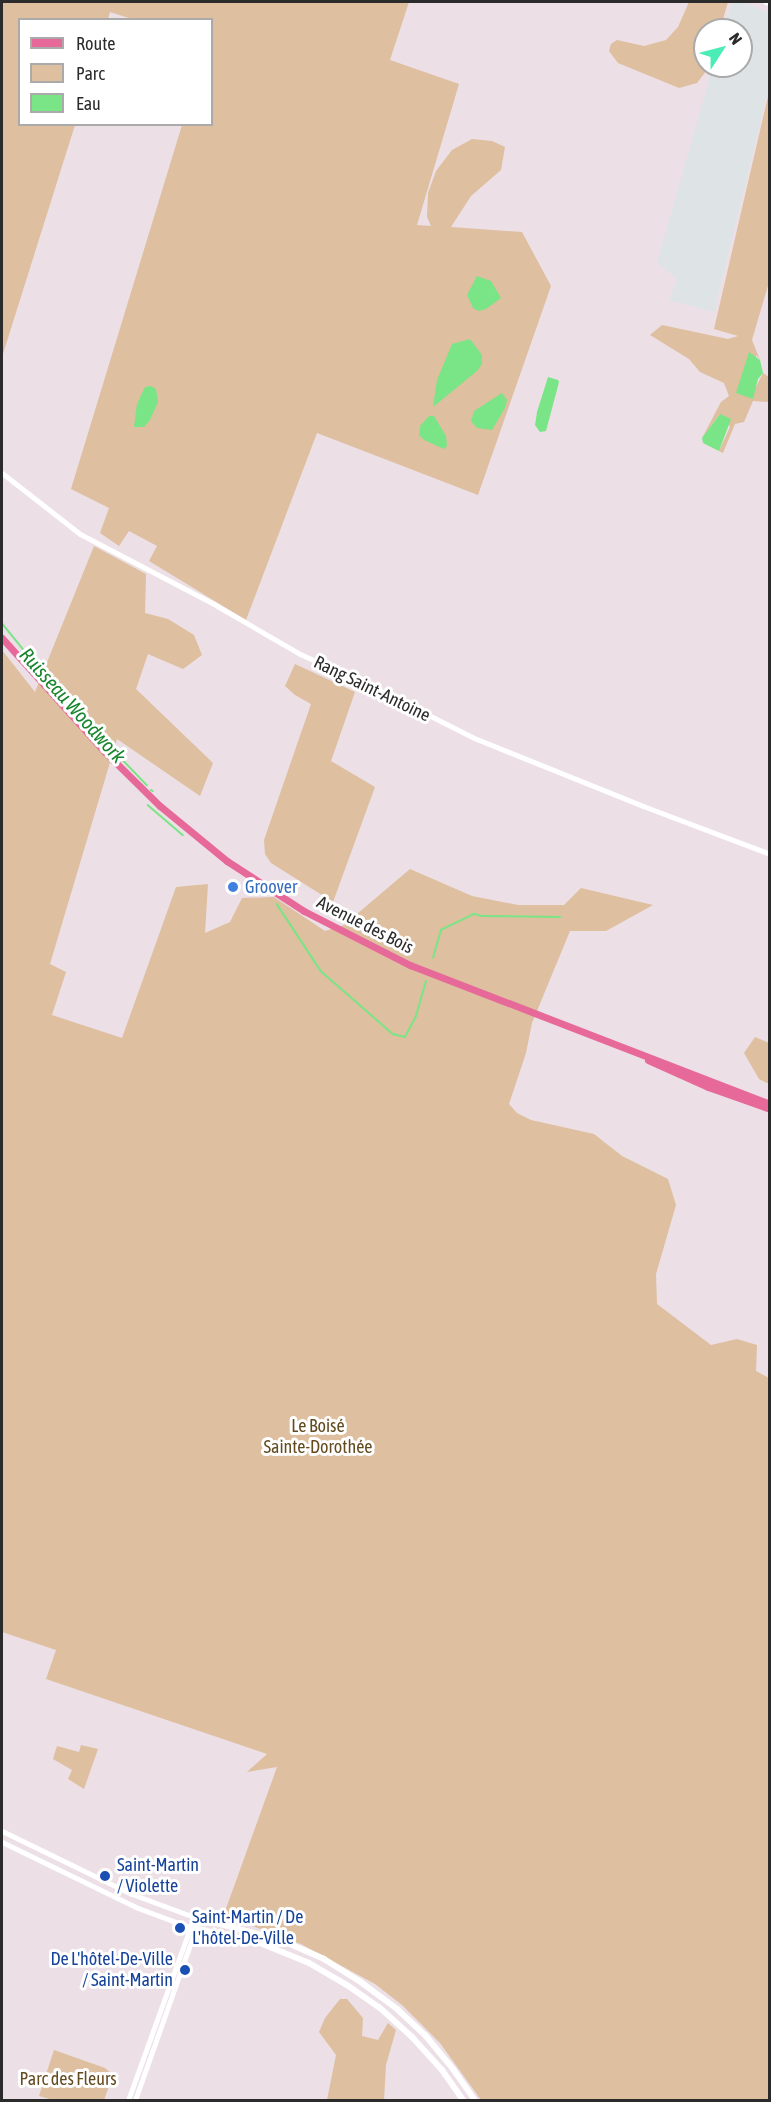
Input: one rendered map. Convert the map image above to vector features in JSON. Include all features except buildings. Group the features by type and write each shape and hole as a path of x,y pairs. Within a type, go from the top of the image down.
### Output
{"main road":[{"name":"Avenue des Bois","path":"2,638 135,783 189,831 245,873 318,920 393,958 627,1050 675,1065 770,1104"},
{"name":"Avenue des Bois","path":"627,1050 672,1072 770,1109"},
{"path":"197,1918 283,1941 319,1957 358,1980 397,2009 425,2035 475,2100"},
{"path":"192,1927 264,1944 315,1966 347,1985 408,2033 443,2071 464,2100"}],"street":[{"name":"Rang Saint-Antoine","path":"2,473 80,534 212,603 300,654 371,686 474,738 770,854"},
{"path":"2,1831 144,1899 197,1918 128,2100"},
{"path":"2,1842 134,1906 192,1927"},
{"path":"135,2100 192,1927"}],"shaded area":[{"path":"732,2 744,2 769,13 770,83 714,312 669,300 677,279 657,263 710,78 753,78 753,18 727,18"}],"green space":[{"path":"2,2 409,2 390,60 459,84 417,225 431,226 427,217 428,193 436,171 452,150 472,139 492,141 505,147 501,170 471,196 451,227 522,232 551,286 478,495 317,433 246,620 149,561 157,546 129,531 119,546 100,533 109,508 71,489 182,126 213,126 213,18 129,18 110,12 108,18 18,18 18,126 75,126 2,357"},
{"path":"689,2 728,2 723,18 693,18 693,78 701,78 697,83 679,88 618,63 609,51 611,44 617,40 644,46 666,40 678,27"},
{"path":"769,92 769,282 752,340 760,360 756,355 756,387 763,373 769,377 769,402 753,401 744,422 735,424 723,453 719,451 730,427 720,414 702,438 721,402 729,396 724,383 700,372 689,359 650,335 662,325 728,339 738,336 714,329"},
{"name":"Le Boisé Sainte-Dorothée","path":"94,546 146,574 145,613 168,619 194,635 202,655 183,669 148,654 136,689 213,763 200,796 117,739 50,964 66,972 52,1015 122,1038 176,887 208,884 205,933 230,922 242,898 274,897 325,931 344,925 410,869 472,896 518,905 564,905 581,888 653,905 606,931 570,931 532,1023 526,1053 509,1104 517,1113 531,1120 594,1134 622,1156 668,1179 676,1205 656,1274 657,1304 711,1345 737,1339 757,1345 756,1371 769,1378 769,2100 481,2100 440,2043 402,2005 375,1984 301,1944 223,1917 277,1767 247,1772 267,1754 46,1679 56,1650 2,1632 2,650 35,692"},
{"path":"295,664 355,692 331,761 375,787 333,902 271,863 265,854 264,840 311,704 285,686"},
{"path":"755,1037 769,1043 769,1084 759,1079 744,1053"},
{"path":"81,1745 98,1749 84,1789 68,1779 72,1770 53,1759 57,1746 79,1752"},
{"path":"340,1999 347,1999 363,2018 362,2036 378,2040 388,2023 396,2030 386,2065 384,2100 327,2100 336,2055 319,2032 325,2018"},
{"name":"Parc des Fleurs","path":"54,2050 105,2068 113,2075 104,2100 53,2100 39,2096"}],"water":[{"path":"477,276 491,281 501,298 486,309 479,311 473,308 467,295"},
{"path":"470,339 482,355 482,364 477,371 433,407 437,380 452,344"},
{"path":"749,352 760,360 763,373 758,379 753,399 736,393"},
{"path":"548,377 559,382 546,431 540,432 535,425"},
{"path":"151,386 156,389 158,402 150,420 144,427 134,427 137,404 145,387"},
{"path":"502,393 507,400 505,408 492,430 477,428 471,421 474,411"},
{"path":"720,414 731,419 719,451 703,443 702,438"},
{"path":"429,416 434,416 446,436 447,446 444,449 424,440 419,435 420,426"}],"waterway":[{"name":"Ruisseau Woodwork","path":"2,623 63,698 147,785"},
{"name":"Ruisseau Woodwork","path":"148,805 183,835"},
{"name":"Ruisseau Woodwork","path":"277,904 321,971 393,1034 405,1037 416,1016 426,981"},
{"name":"Ruisseau Woodwork","path":"433,958 441,930 474,914 560,917"}],"place":[{"name":"Groover","path":"233,887"},
{"name":"Saint-Martin / Violette","path":"105,1876"},
{"name":"Saint-Martin / De L'hôtel-De-Ville","path":"180,1928"},
{"name":"De L'hôtel-De-Ville / Saint-Martin","path":"185,1970"}]}
